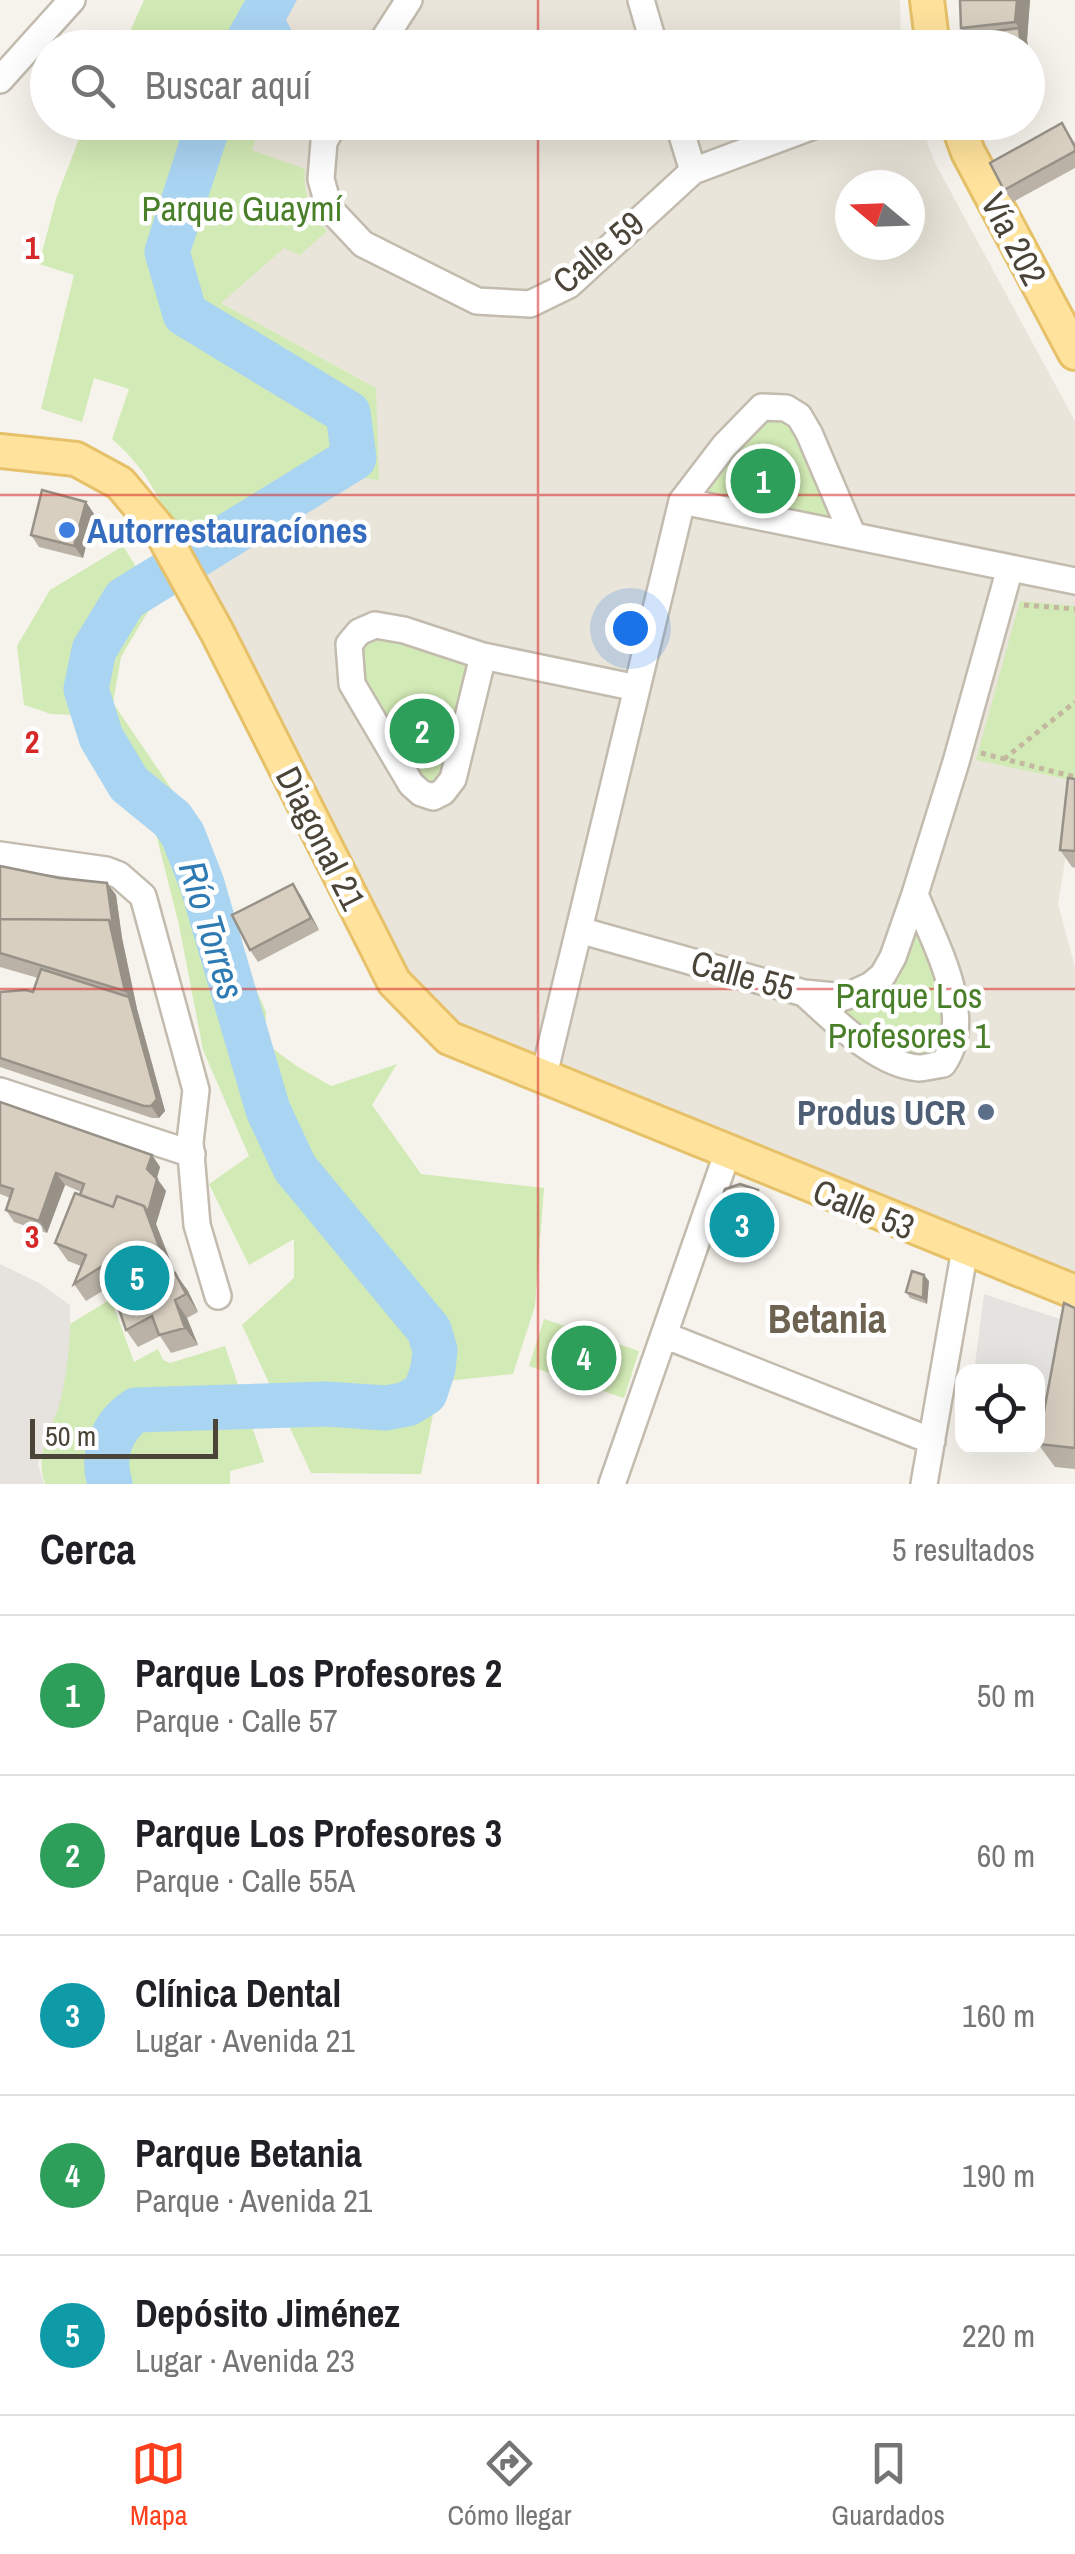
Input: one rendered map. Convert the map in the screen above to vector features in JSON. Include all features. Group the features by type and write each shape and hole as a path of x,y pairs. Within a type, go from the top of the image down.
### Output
{"main road":[{"path":"926,0 930,30"},
{"name":"Vía 202","path":"963,140 1075,353"},
{"name":"Diagonal 21","path":"0,451 76,459 120,483 162,533 217,632 394,982 449,1038 543,1079"},
{"name":"Calle 53","path":"543,1079 964,1249 1074,1298"}],"street":[{"path":"45,30 72,0"},
{"path":"390,30 410,0"},
{"path":"640,0 649,30"},
{"path":"0,80 30,47"},
{"name":"Calle 59","path":"328,140 321,179 328,208 363,244 477,301 530,304 569,286 693,172 777,140"},
{"path":"683,140 693,172"},
{"path":"543,1079 682,501 744,422 762,407 786,408 798,416 809,433 853,536"},
{"path":"682,501 1075,581"},
{"path":"804,993 850,1035 897,1062 919,1068 943,1064 954,1048 956,1018 951,990 915,894 1010,568"},
{"path":"482,656 452,778 444,792 434,797 421,794 411,784 352,684 349,644 359,632 375,625 404,630 482,656 637,688"},
{"path":"0,855 106,870 119,875 143,896 196,1090 191,1124 197,1225 218,1296"},
{"name":"Calle 55","path":"579,930 804,993 845,997 858,993 883,975 915,894"},
{"path":"0,1091 192,1154"},
{"path":"612,1484 728,1154"},
{"path":"924,1484 964,1249"},
{"path":"664,1335 932,1441"}],"path":[{"path":"1004,759 1075,702"},
{"path":"960,748 1075,777"}],"shaded area":[{"path":"271,0 900,0 901,30 254,30"},
{"path":"210,140 926,140 935,163 1075,421 1075,798 1058,904 1075,967 1075,1292 449,1038 394,982 187,578 352,477 376,388 221,303"},
{"path":"0,1264 39,1283 70,1305 70,1351 62,1398 38,1464 44,1484 0,1484"},
{"path":"984,1294 1075,1324 1058,1449 1045,1446 1045,1364 975,1364"}],"green space":[{"path":"144,0 271,0 254,30 131,30"},
{"name":"Parque Guaymí","path":"79,140 255,140 252,150 305,169 309,203 327,231 300,255 284,248 221,303 376,388 379,480 351,477 187,578 152,486 112,439 129,389 94,378 82,422 41,409 74,275 39,264 56,199"},
{"path":"786,408 853,536 682,501 724,446"},
{"path":"123,546 156,598 121,657 113,703 196,825 210,884 266,1012 265,1043 331,1086 397,1064 372,1105 421,1174 544,1188 535,1306 513,1374 446,1381 434,1410 421,1474 311,1473 242,1325 294,1278 294,1239 249,1265 209,1184 249,1156 203,1050 179,925 155,830 78,715 51,714 24,705 17,646 50,590"},
{"path":"1020,601 1075,606 1075,781 976,760"},
{"path":"359,632 483,656 433,797 352,684"},
{"name":"Parque Los Profesores 1","path":"915,894 954,1048 919,1068 804,993 858,993"},
{"path":"111,1299 134,1362 158,1349 163,1360 170,1363 225,1346 264,1462 230,1471 230,1484 45,1484 43,1449 62,1394 70,1324"},
{"path":"544,1319 639,1351 624,1398 529,1366"}],"water":[{"path":"276,0 297,0 286,20 291,30 259,30"}],"building":[{"path":"960,0 1017,0 1015,22 961,28"},
{"path":"1062,123 1075,151 1004,190 990,163 1031,140 1045,140 1045,132"},
{"path":"42,490 86,502 74,546 31,535"},
{"path":"1068,778 1075,779 1075,851 1060,850"},
{"path":"0,866 107,883 113,926 109,920 0,919"},
{"path":"293,884 311,918 250,950 232,915"},
{"path":"0,919 109,920 125,991 0,953"},
{"path":"41,969 129,997 157,1099 151,1106 0,1058 0,992 33,992"},
{"path":"0,1102 152,1155 147,1169 157,1179 148,1212 144,1206 117,1196 113,1207 80,1195 84,1184 56,1173 39,1221 6,1210 13,1189 0,1185"},
{"path":"740,1184 758,1190 738,1246 709,1236 725,1189"},
{"path":"75,1193 113,1207 117,1196 144,1206 170,1276 175,1273 186,1294 175,1300 185,1328 159,1335 152,1316 126,1330 104,1265 74,1284 86,1255 55,1243"},
{"path":"912,1271 924,1275 923,1298 906,1292"},
{"path":"1064,1303 1075,1308 1075,1448 1045,1445 1045,1406"}],"waterway":[{"name":"Río Torres","path":"254,30 271,0"},
{"name":"Río Torres","path":"110,1484 110,1442 136,1410 326,1404 386,1408 407,1404 425,1393 435,1350 429,1330 295,1168 268,1110 202,884 183,835 172,819 129,784 101,737 86,689 94,650 125,599 354,458 348,413 185,314 167,252 203,140"}],"place":[{"name":"Parque Los Profesores 2","path":"763,481"},
{"name":"Autorrestauracíones","path":"67,530"},
{"name":"Parque Los Profesores 3","path":"422,731"},
{"name":"Produs UCR","path":"986,1112"},
{"name":"Clínica Dental","path":"742,1225"},
{"name":"Depósito Jiménez","path":"137,1278"},
{"name":"Parque Betania","path":"584,1358"}],"district":[{"name":"Betania","path":"827,1318"}]}
